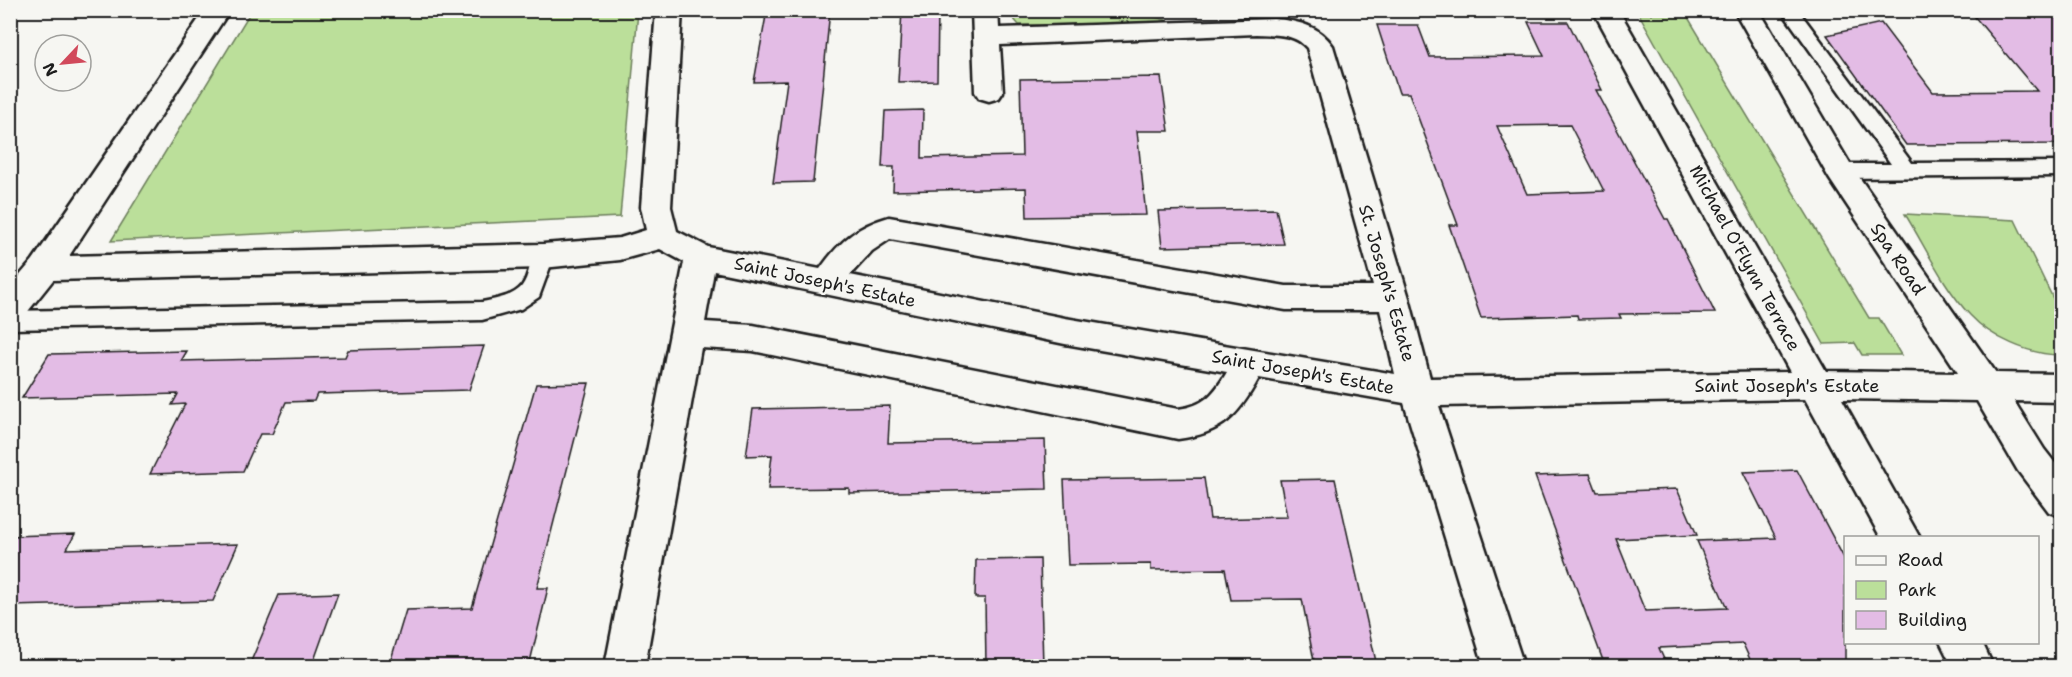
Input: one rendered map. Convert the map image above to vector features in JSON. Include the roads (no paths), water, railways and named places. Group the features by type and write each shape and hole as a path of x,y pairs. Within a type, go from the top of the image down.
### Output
{"street":[{"path":"10,311 44,268 218,10"},
{"path":"44,268 543,256 620,249 660,222 669,10"},
{"path":"1182,10 1199,15 1209,28"},
{"name":"Michael O'Flynn Terrace","path":"1609,10 1608,14 1900,536"},
{"name":"Spa Road","path":"1746,10 1839,171 1987,388 2031,460 2061,501"},
{"name":"St. Joseph's Estate","path":"989,92 986,24 1209,28 1256,26 1297,29 1313,36 1320,46 1361,193 1394,298 1409,365 1419,392 1426,423 1504,666"},
{"name":"Saint Joseph's Estate","path":"660,222 700,257 1065,331 1419,392 1816,385 2061,388"},
{"path":"828,283 849,252 871,234 890,228 1286,298 1394,298"},
{"path":"625,666 700,257"},
{"path":"686,336 717,335 753,338 1178,424 1190,423 1212,414 1227,404 1250,363"},
{"path":"1961,644 1973,666"}],"lane":[{"path":"1789,10 1905,169"},
{"path":"1839,171 2061,169"},
{"path":"10,320 482,311 513,303 531,291 543,256"}]}
